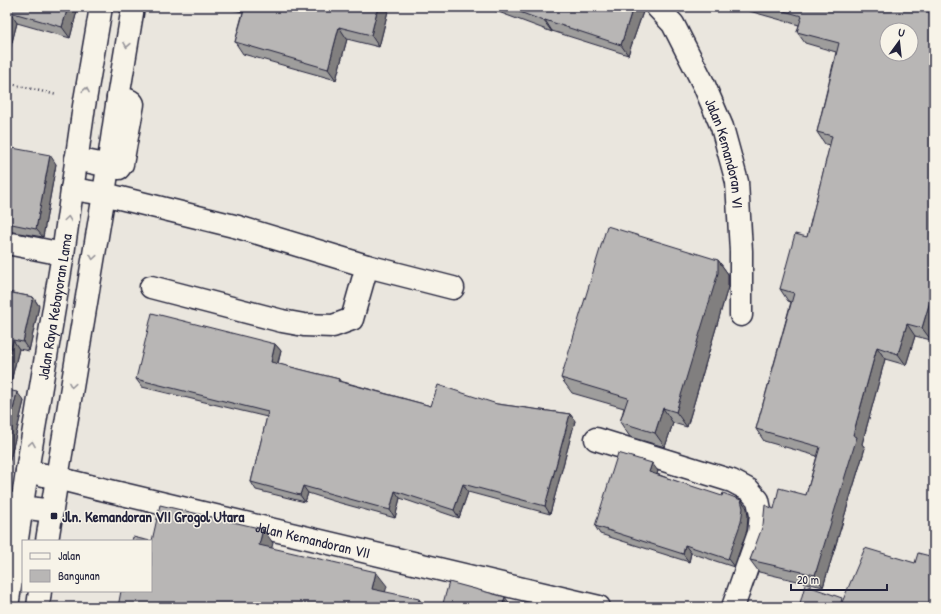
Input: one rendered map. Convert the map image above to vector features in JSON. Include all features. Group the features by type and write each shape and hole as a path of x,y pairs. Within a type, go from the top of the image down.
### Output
{"street":[{"name":"Jalan Raya Kebayoran Lama","path":"7,607 15,505 27,471 63,254 76,160 101,7"},
{"name":"Jalan Raya Kebayoran Lama","path":"47,540 133,7"},
{"name":"Jalan Kemandoran VI","path":"657,7 673,24 704,85 722,126 737,182 742,251 741,315"},
{"path":"76,160 108,165"},
{"path":"72,189 104,194 238,227 367,266 453,288"},
{"path":"7,243 63,254"},
{"path":"151,287 282,321 304,325 333,326 352,320 367,266"},
{"path":"596,439 732,480 749,490 758,500 761,515 758,533 733,607"},
{"name":"Jalan Kemandoran VII","path":"27,471 599,607"},
{"path":"15,505 51,511"},
{"path":"38,607 40,592"}],"path":[{"path":"7,83 54,94"}],"building":[{"path":"7,7 68,7 62,27 10,12 7,23"},
{"path":"245,7 378,7 371,35 339,27 328,69 235,42"},
{"path":"506,7 633,7 621,45 545,20 544,21"},
{"path":"769,7 910,7 934,13 934,288 922,328 907,324 898,354 877,347 853,435 857,437 815,575 750,560 763,525 765,505 774,509 779,488 806,495 820,447 756,429 794,293 780,289 795,234 807,237 832,136 817,132 839,43 797,32 802,16"},
{"path":"7,147 50,155 36,229 7,223"},
{"path":"607,226 718,260 718,273 676,412 663,408 655,433 620,422 628,398 561,378"},
{"path":"7,292 33,297 23,342 13,340 7,364"},
{"path":"152,313 275,344 271,362 339,379 338,381 431,406 438,385 497,404 570,414 545,506 463,484 454,510 395,491 390,510 303,486 300,495 251,482 268,412 136,379"},
{"path":"7,390 17,392 7,437"},
{"path":"618,453 652,463 649,472 722,496 723,493 741,500 743,508 741,522 728,559 685,545 683,554 595,526"},
{"path":"160,505 263,529 259,545 376,572 372,589 419,599 418,607 118,607 121,592 152,592 152,541"},
{"path":"133,537 146,540 132,540"},
{"path":"865,548 915,563 918,553 934,557 934,607 840,607"},
{"path":"449,582 505,597 502,607 442,607"},
{"path":"805,585 842,598 840,607 799,607"}],"place":[{"name":"Jln. Kemandoran VII Grogol Utara","path":"54,516"}]}
